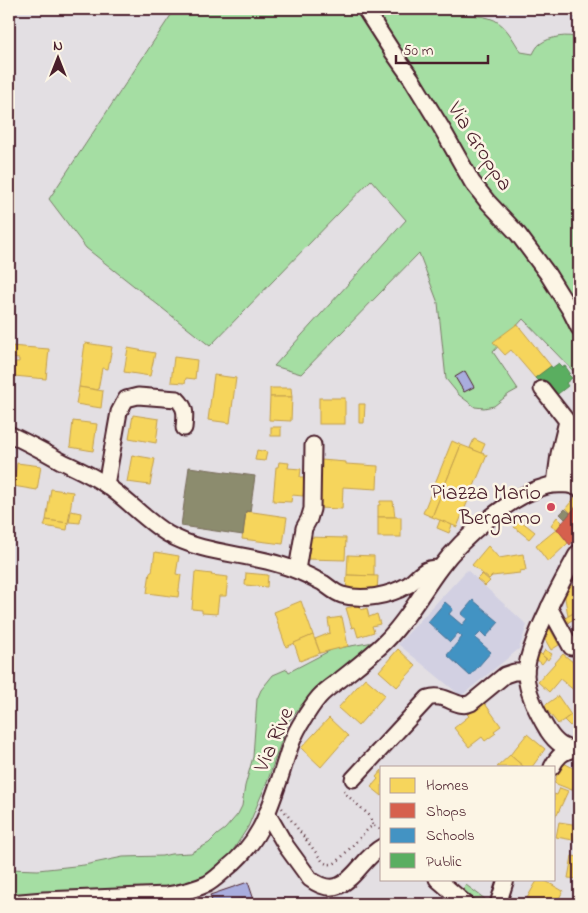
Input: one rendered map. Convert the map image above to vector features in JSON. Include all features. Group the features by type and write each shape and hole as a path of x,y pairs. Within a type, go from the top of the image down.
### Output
{"street":[{"name":"Via Groppa","path":"365,9 416,86 472,182 518,234 547,273 579,328"},
{"path":"542,389 567,421 558,461 568,486"},
{"path":"106,485 119,412 126,399 138,396 177,399 183,405 185,412 184,428"},
{"path":"568,486 570,453 579,424"},
{"path":"9,434 106,485 169,535 216,552 266,561 297,570 340,595 369,597 390,593 408,585 425,570 433,567 439,569"},
{"path":"297,570 304,528 312,509 313,445"},
{"name":"Via Rive","path":"9,903 167,895 186,892 208,884 250,846 258,834 298,726 320,696 387,641 407,617 439,569 459,545 496,514 524,495 546,486 568,486"},
{"path":"566,750 544,725 527,684 526,672 543,620 579,552"},
{"path":"549,607 571,647"},
{"path":"353,779 428,698 441,697 466,706 505,674 526,672"},
{"path":"267,813 286,846 310,879 327,886 337,886 346,882 372,854 380,848"},
{"path":"438,880 466,904"},
{"path":"498,904 506,880"}],"path":[{"path":"353,779 346,784 344,788 345,793 370,816 373,826 380,829"},
{"path":"274,795 281,797 284,812 326,864 338,861 373,826"}],"shaded area":[{"path":"467,570 527,625 519,649 461,696 398,644"}],"green space":[{"path":"175,9 458,9 461,14 486,17 500,23 521,52 533,54 539,45 554,38 570,36 579,39 579,377 523,319 493,352 518,389 494,406 484,408 475,407 459,395 446,379 438,303 419,253 301,374 274,366 406,220 371,180 210,346 86,248 49,199"},
{"path":"374,642 302,704 288,722 269,777 248,827 228,858 212,872 193,881 176,886 59,892 9,897 9,869 38,870 84,865 123,857 191,853 209,843 225,829 238,814 242,806 253,757 257,699 261,690 273,675 287,669 289,672 333,649"},
{"path":"466,885 489,902 488,904 448,904"}],"building: Homes":[{"path":"517,324 551,366 535,378 511,350 505,355 493,342"},
{"path":"85,343 112,347 108,369 102,368 98,390 79,387"},
{"path":"10,346 49,349 46,379 14,376 15,362 19,362 19,359 9,358"},
{"path":"128,348 155,353 150,376 124,372"},
{"path":"174,357 197,360 195,379 186,378 185,383 171,382"},
{"path":"214,375 236,378 230,423 208,420"},
{"path":"79,387 103,391 101,408 76,404"},
{"path":"270,388 291,388 292,397 270,397"},
{"path":"270,397 292,397 291,421 269,420"},
{"path":"319,398 345,398 345,424 319,424"},
{"path":"359,404 365,404 364,423 359,423"},
{"path":"133,415 159,419 156,443 129,438"},
{"path":"73,421 97,424 93,451 70,447"},
{"path":"271,427 281,427 281,436 271,436"},
{"path":"474,439 485,444 481,453 470,448"},
{"path":"452,441 461,445 432,517 423,513"},
{"path":"461,445 487,455 457,527 432,517"},
{"path":"257,450 267,452 265,461 255,460"},
{"path":"132,455 155,459 150,485 127,482"},
{"path":"321,460 378,466 377,489 343,487 342,509 319,508"},
{"path":"279,462 289,463 288,468 301,469 300,477 305,477 303,496 292,495 291,502 273,501 276,467 278,467"},
{"path":"17,463 41,466 37,490 13,486"},
{"path":"51,489 73,492 68,523 46,520"},
{"path":"575,497 579,500 579,503 571,513 566,508"},
{"path":"380,501 393,501 395,517 378,517"},
{"path":"71,511 81,513 80,523 69,522"},
{"path":"246,511 287,517 283,544 242,539"},
{"path":"378,517 401,517 401,537 378,537"},
{"path":"557,517 562,522 557,529 551,525"},
{"path":"46,520 68,523 67,530 44,526"},
{"path":"440,520 452,525 449,533 437,528"},
{"path":"520,520 535,532 529,539 514,527"},
{"path":"557,529 568,543 548,562 536,546"},
{"path":"307,537 346,538 345,560 307,559"},
{"path":"488,546 499,558 523,554 526,570 520,571 520,573 492,576 489,579 472,565"},
{"path":"155,552 179,556 176,574 181,575 178,597 147,593"},
{"path":"348,555 374,556 374,576 347,575"},
{"path":"579,557 579,583 568,577"},
{"path":"195,572 228,577 226,596 219,596 217,614 202,613 202,610 192,609"},
{"path":"246,573 268,575 267,587 245,585"},
{"path":"482,574 490,581 485,586 477,579"},
{"path":"347,575 378,576 377,591 346,592"},
{"path":"576,585 579,610 568,616 563,586"},
{"path":"301,601 313,635 286,647 274,612"},
{"path":"360,605 361,610 367,608 369,617 377,614 380,624 372,626 374,632 358,637 355,627 352,628 346,608"},
{"path":"579,610 579,616 567,623 565,618"},
{"path":"342,617 348,646 320,653 315,639 330,633 328,619"},
{"path":"549,627 559,645 551,650 541,632"},
{"path":"313,635 320,653 300,661 294,643"},
{"path":"578,647 579,686 575,691 560,679 549,692 538,682 563,654 573,662 576,659 571,655"},
{"path":"398,649 416,666 397,687 379,671"},
{"path":"545,650 552,654 548,660 542,655"},
{"path":"540,653 546,659 542,664 535,658"},
{"path":"365,678 385,695 358,726 338,708"},
{"path":"558,696 571,715 558,724 544,706"},
{"path":"483,701 501,726 494,731 496,733 485,741 482,737 469,747 454,728"},
{"path":"571,715 576,721 570,726 564,720"},
{"path":"329,718 348,736 321,767 301,748"},
{"path":"527,734 545,749 533,766 523,766 510,755"},
{"path":"510,755 523,766 498,766"},
{"path":"558,760 579,771 572,790 556,784"},
{"path":"380,772 380,794 371,787 378,779 376,777"},
{"path":"560,788 568,791 557,815 556,795"},
{"path":"559,822 579,825 579,841 556,837"},
{"path":"572,856 579,857 579,879 568,878"},
{"path":"537,880 544,880 563,891 556,904 539,904 527,898"}],"building: Shops":[{"path":"579,503 579,534 570,545 557,529"}],"building: Schools":[{"path":"473,600 499,622 486,637 481,632 475,638 491,652 470,676 447,655 462,637 458,633 450,642 428,622 445,602 453,609 449,614 462,625 467,619 461,614"}],"building: Public":[{"path":"559,363 563,367 565,366 572,378 566,383 568,386 554,397 541,381 539,382 535,378 551,366 552,368"}],"building: Industry":[{"path":"189,467 255,476 250,512 246,511 243,535 181,526"},
{"path":"565,509 570,513 565,519 560,514"}],"building: Other":[{"path":"465,371 474,387 464,392 455,377"},
{"path":"248,882 255,903 244,904 242,899 228,904 213,904 210,895"},
{"path":"266,899 268,904 263,904 261,901"}],"place":[{"name":"Piazza Mario Bergamo","path":"551,507"}]}
